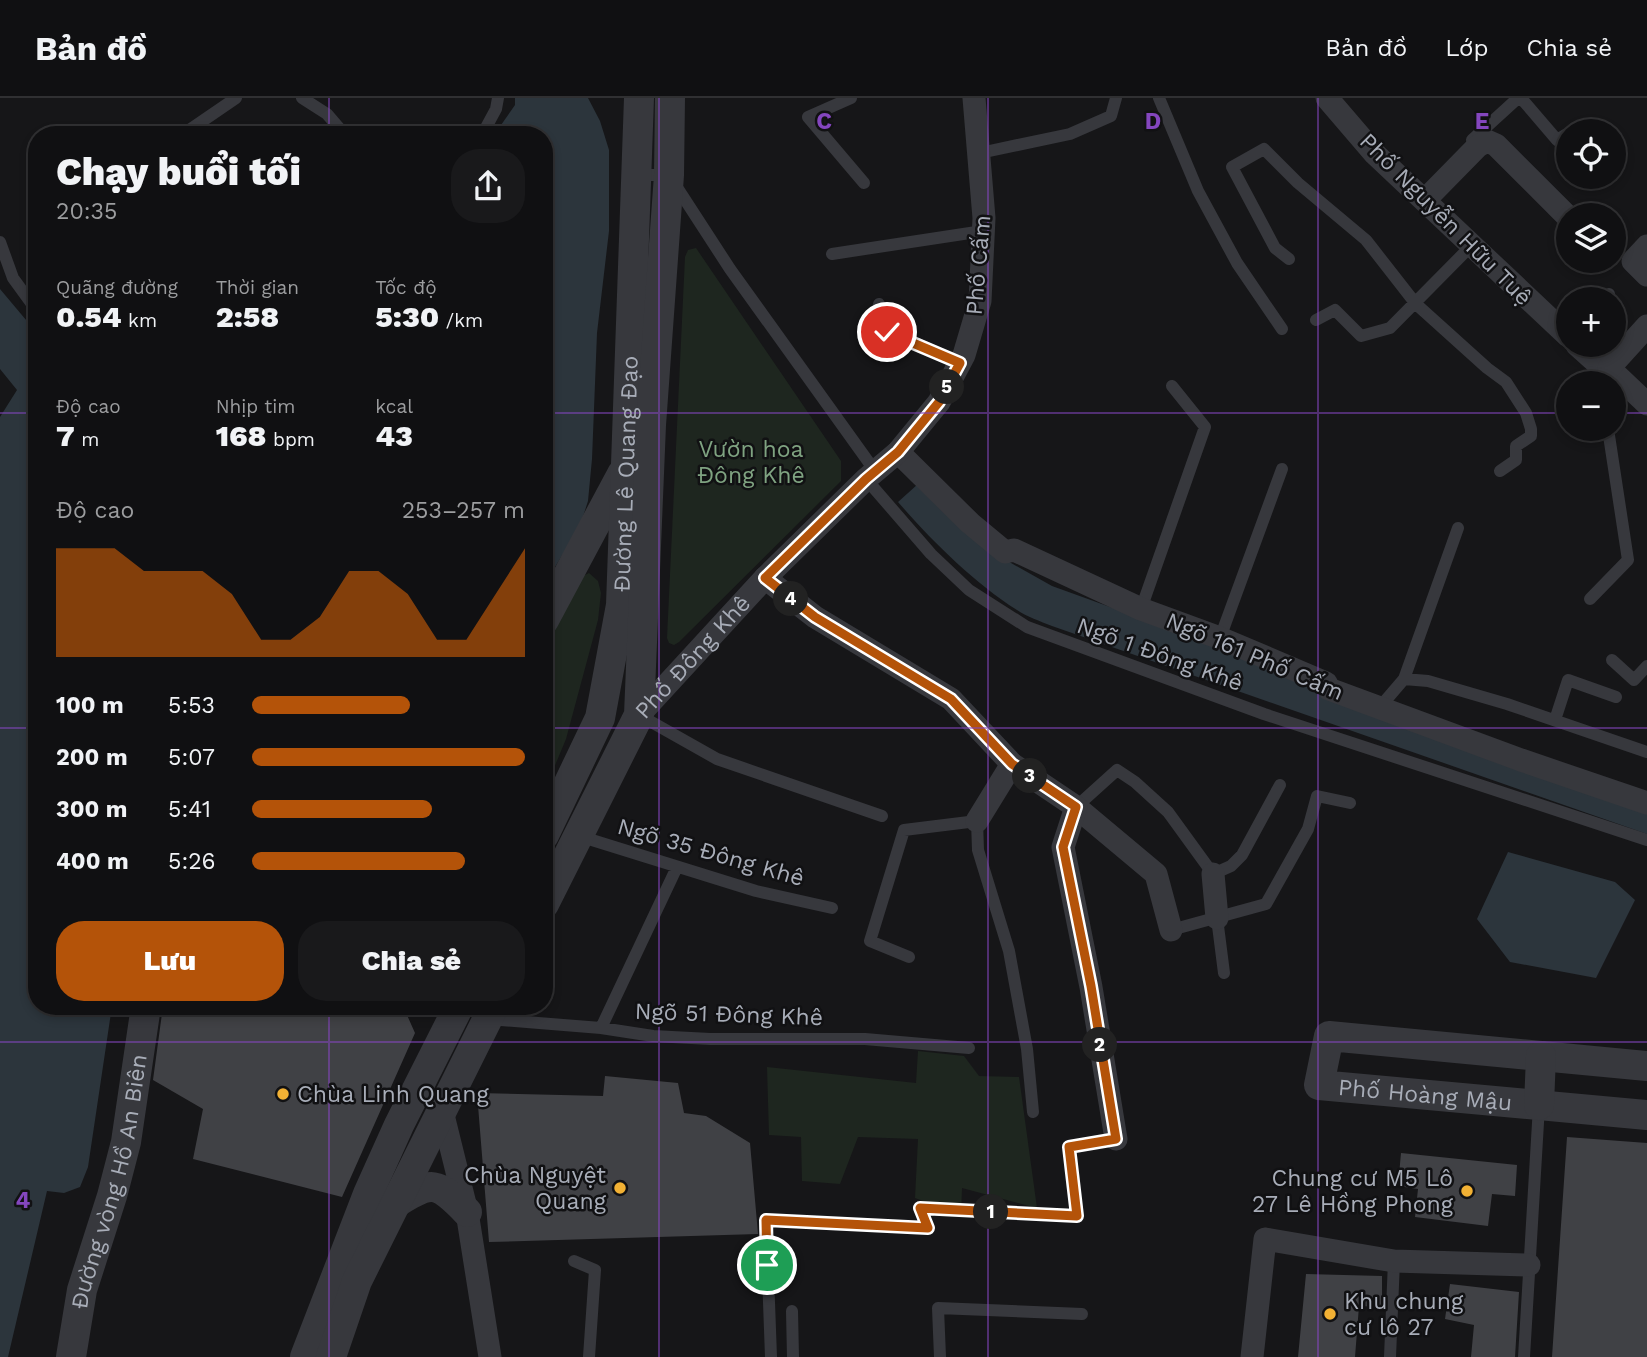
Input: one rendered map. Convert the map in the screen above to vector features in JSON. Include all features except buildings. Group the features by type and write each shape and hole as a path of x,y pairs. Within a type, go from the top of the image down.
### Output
{"street":[{"name":"Đường Lê Quang Đạo","path":"553,816 600,718 621,605 639,98"},
{"name":"Đường Lê Quang Đạo","path":"639,715 650,425 668,175 670,98"},
{"name":"Phố Cấm","path":"871,475 898,452 939,402 964,355 980,301 983,232 980,153 974,98"},
{"name":"Phố Nguyễn Hữu Tuệ","path":"1328,98 1375,154 1556,326"},
{"path":"1421,197 1487,141 1496,145 1556,205"},
{"path":"1647,246 1633,261 1647,275"},
{"path":"1589,357 1602,371 1647,326"},
{"path":"1626,389 1647,404"},
{"path":"553,603 650,425"},
{"path":"898,452 970,523 1005,552 1014,566 1255,659"},
{"name":"Phố Đông Khê","path":"553,886 639,715 765,578 871,475"},
{"path":"765,578 815,617 951,699 1012,764 1076,807 1156,874 1171,930"},
{"name":"Ngõ 161 Phố Cấm","path":"1140,616 1220,638 1255,659 1323,691 1329,689 1647,803"},
{"path":"600,718 639,715"},
{"path":"977,821 1012,764"},
{"path":"1076,807 1063,847 1091,986 1116,1139"},
{"path":"1213,874 1217,918"},
{"name":"Đường vòng Hồ An Biên","path":"71,1357 82,1290 112,1196 125,1142 145,1015"},
{"path":"305,1357 368,1194 454,1015"},
{"path":"331,1357 357,1281 490,1015"},
{"name":"Phố Hoàng Mậu","path":"1647,1066 1329,1036 1319,1085 1647,1115"},
{"path":"1539,1105 1541,1056"},
{"path":"414,1094 442,1111 467,1212 490,1357"},
{"path":"396,1203 420,1188 436,1187 448,1191 467,1212"},
{"path":"1252,1357 1265,1239 1394,1261 1530,1265"}],"lane":[{"path":"195,126 236,98"},
{"path":"302,98 327,114 337,126"},
{"path":"487,126 496,109 498,98"},
{"path":"850,98 807,117 864,183"},
{"path":"980,153 1070,134 1111,116 1115,98"},
{"path":"1158,98 1198,191 1237,263 1282,330"},
{"path":"1421,197 1520,98 1556,139"},
{"path":"1289,259 1275,248 1232,167 1264,149 1298,183 1366,240 1416,304 1506,382 1525,413 1531,436 1517,446 1516,460 1500,471"},
{"path":"635,175 668,175"},
{"name":"Ngõ 1 Đông Khê","path":"668,175 871,475 931,554 969,590 1027,627 1264,714 1647,841"},
{"path":"832,254 983,232"},
{"path":"0,242 13,278 28,299"},
{"path":"1316,320 1335,310 1361,336 1390,328 1472,245"},
{"path":"879,304 875,325 960,363"},
{"path":"1140,616 1205,427 1172,386"},
{"path":"1590,598 1628,560 1610,441"},
{"path":"1220,638 1282,468"},
{"path":"1391,711 1386,700 1404,678 1458,528"},
{"path":"1612,660 1634,680 1647,666"},
{"path":"1404,678 1428,681 1647,752"},
{"path":"1555,720 1569,680 1616,697"},
{"path":"639,715 717,759 882,816"},
{"path":"1076,807 1116,770 1135,782 1168,812 1213,874 1231,866 1242,855 1280,785"},
{"path":"1171,930 1266,904 1308,829 1317,796 1350,803"},
{"path":"909,957 870,941 904,830 977,821 978,850 1009,951 1027,1049 1033,1112"},
{"name":"Ngõ 35 Đông Khê","path":"578,836 757,891 832,908"},
{"path":"601,1028 677,867"},
{"path":"1217,918 1224,973"},
{"name":"Ngõ 51 Đông Khê","path":"506,1015 653,1036 710,1039 864,1039 969,1048"},
{"path":"1524,1357 1539,1105"},
{"path":"771,1357 766,1220 928,1228 920,1208 1077,1216 1069,1147 1116,1139"},
{"path":"574,1261 595,1270 589,1357"},
{"path":"1390,1357 1394,1261"},
{"path":"940,1357 938,1308 1082,1314"},
{"path":"792,1311 793,1357"}],"green space":[{"name":"Vườn hoa Đông Khê","path":"696,248 841,461 841,481 674,645 669,643 667,638 685,257 688,250"},
{"path":"589,573 598,581 601,593 598,620 566,739 553,770 553,622 575,580"},
{"path":"918,1051 964,1056 979,1076 1019,1077 1037,1208 962,1188 961,1215 915,1198 918,1139 858,1137 840,1184 802,1181 801,1137 769,1135 767,1067 916,1083"}],"shaded area":[{"path":"515,98 588,98 600,121 609,150 609,231 597,333 588,501 580,526 553,570 553,126 500,126 515,105"},
{"path":"0,289 28,322 28,1015 111,1015 88,1167 80,1187 64,1193 47,1191 8,1357 0,1357 0,417 17,390 0,369"},
{"path":"918,484 964,529 1011,563 1052,586 1406,714 1647,794 1647,834 1029,617 969,574 898,502"},
{"path":"1508,852 1615,882 1635,900 1596,978 1510,962 1477,919"}],"place":[{"name":"Chùa Linh Quang","path":"283,1094"},
{"name":"Chùa Nguyệt Quang","path":"620,1188"},
{"name":"Chung cư M5 Lô 27 Lê Hồng Phong","path":"1467,1191"},
{"name":"Khu chung cư lô 27","path":"1330,1314"}],"route":[{"path":"767,1265 766,1220 928,1228 920,1208 1077,1216 1069,1147 1116,1139 1091,986 1063,847 1076,807 1012,764 951,699 815,617 765,578 866,479 898,452 939,402 960,363 887,332"}]}
